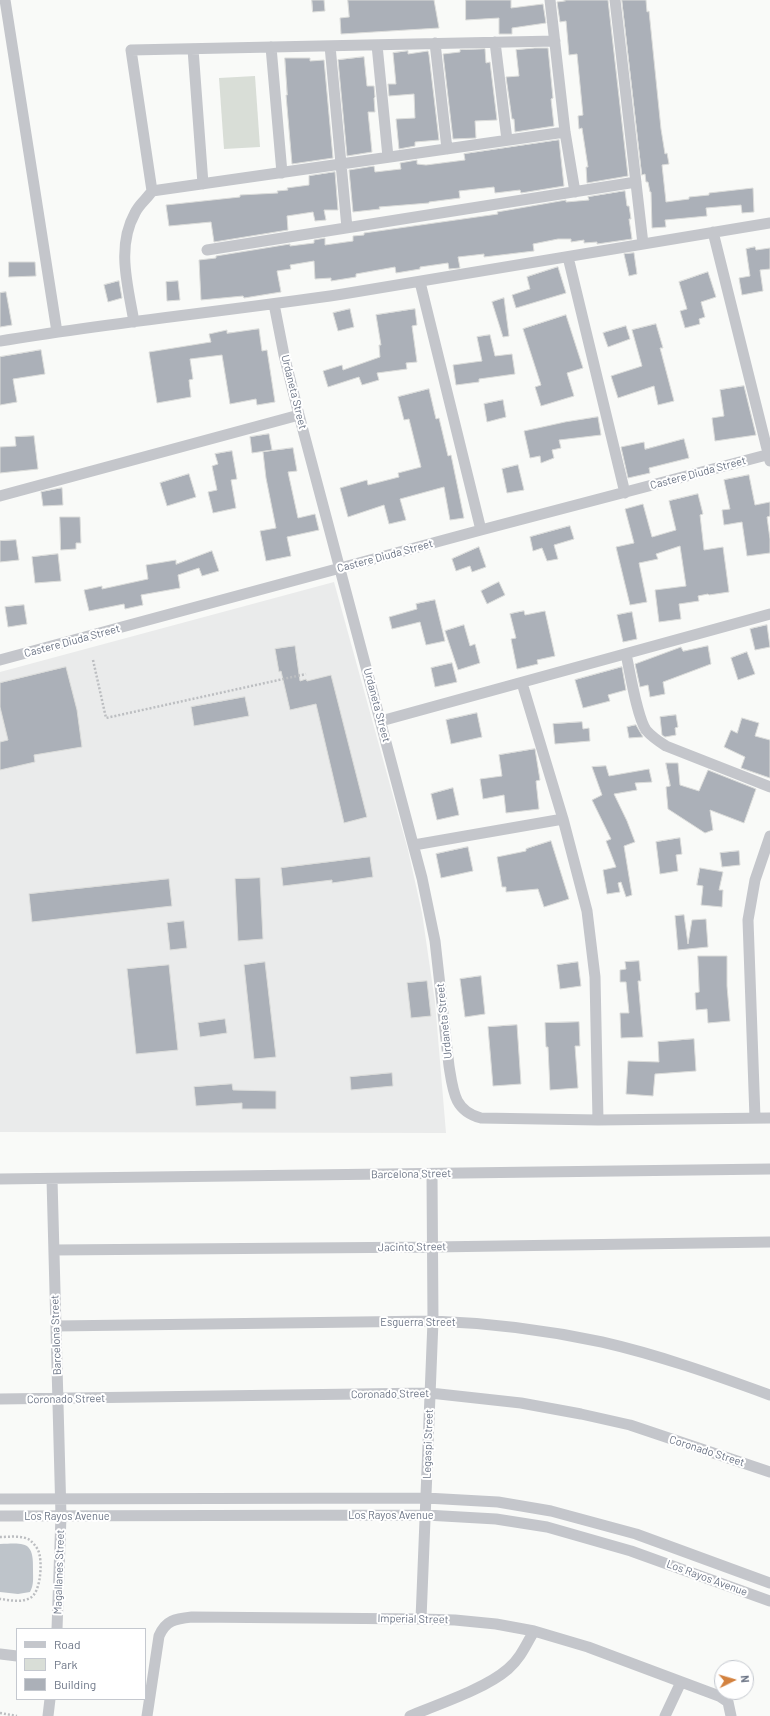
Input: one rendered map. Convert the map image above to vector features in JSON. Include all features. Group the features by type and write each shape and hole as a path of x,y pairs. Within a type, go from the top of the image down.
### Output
{"street":[{"path":"5,0 57,332"},
{"path":"550,0 565,132 575,192"},
{"path":"615,0 643,244"},
{"path":"152,191 131,50 555,41"},
{"path":"494,42 507,140"},
{"path":"435,44 447,149"},
{"path":"376,45 388,157"},
{"path":"330,46 347,228"},
{"path":"271,47 282,172"},
{"path":"193,49 203,184"},
{"path":"134,322 124,254 126,237 135,212 152,191 565,132"},
{"path":"207,250 636,182"},
{"path":"0,341 57,332 274,304 420,282 770,223"},
{"path":"713,232 769,456"},
{"path":"568,257 625,493"},
{"path":"420,282 481,530"},
{"name":"Urdaneta Street","path":"274,304 284,355 299,415 414,845 435,941 450,1077 456,1096 461,1108 470,1115 481,1118 598,1120"},
{"path":"0,496 299,415"},
{"name":"Castere Diuda Street","path":"0,660 481,530 769,456"},
{"path":"381,721 770,614"},
{"path":"626,654 641,718 646,729 654,739 666,746 770,787"},
{"path":"522,683 563,819 587,911 595,977 598,1120 770,1118"},
{"path":"414,845 563,819"},
{"path":"755,1118 748,920 755,880 770,836"},
{"name":"Barcelona Street","path":"0,1178 52,1179 770,1169"},
{"name":"Legaspi Street","path":"421,1619 433,1321 432,1174"},
{"name":"Barcelona Street","path":"52,1179 61,1516"},
{"name":"Jacinto Street","path":"54,1250 433,1247 770,1242"},
{"name":"Esguerra Street","path":"56,1326 433,1321 486,1323 556,1333 603,1342 662,1359 770,1395"},
{"name":"Coronado Street","path":"0,1399 430,1393 521,1403 588,1415 630,1425 770,1472"},
{"name":"Los Rayos Avenue","path":"0,1499 426,1498 498,1502 551,1511 636,1534 770,1583"},
{"name":"Los Rayos Avenue","path":"0,1516 426,1515 496,1519 547,1527 631,1551 770,1601"},
{"name":"Magallanes Street","path":"57,1628 61,1516"},
{"path":"746,1592 752,1576"},
{"name":"Imperial Street","path":"147,1716 159,1636 163,1628 170,1622 192,1618 421,1619 455,1620 496,1624 534,1631 588,1648 724,1698 730,1707 731,1716"},
{"path":"410,1716 495,1679 509,1669 520,1656 534,1631"},
{"path":"0,1654 16,1656"},
{"path":"665,1716 681,1682"},
{"path":"48,1716 50,1700"}],"path":[{"path":"93,660 106,718 306,674"},
{"path":"0,1537 26,1538 36,1545 40,1558 39,1584 38,1590 34,1596 24,1600 0,1599"},
{"path":"0,1713 17,1716"}],"shaded area":[{"path":"334,582 408,850 422,913 435,1002 446,1133 0,1132 0,672"},
{"path":"0,1544 22,1544 30,1549 33,1561 33,1584 30,1592 18,1594 0,1592"}],"green space":[{"path":"255,76 260,147 224,149 219,78"}],"building":[{"path":"312,0 324,0 325,11 313,12"},
{"path":"348,0 434,0 439,28 341,34 340,18 349,17"},
{"path":"466,0 511,0 511,8 543,4 546,23 512,28 512,34 499,34 499,18 466,20"},
{"path":"564,0 608,0 628,176 587,183 586,167 588,167 582,128 579,129 578,116 583,115 577,54 569,55 566,21 560,22 557,2 565,1"},
{"path":"622,0 646,0 647,12 649,11 661,129 665,154 667,153 669,164 662,165 666,202 689,199 689,197 709,195 709,193 753,188 754,212 742,213 741,205 706,208 707,216 665,220 666,227 652,228 651,192 648,182 646,182 645,174 642,175"},
{"path":"548,48 554,126 515,132 506,77 519,76 516,50"},
{"path":"485,49 486,63 490,62 497,120 475,121 476,138 453,139 443,54 460,52 460,50"},
{"path":"408,51 408,54 428,51 439,140 415,142 415,146 399,149 396,119 415,118 414,94 389,96 388,84 396,84 393,53"},
{"path":"364,57 367,86 374,86 375,97 375,112 368,112 372,152 347,156 338,60"},
{"path":"285,58 310,58 310,61 324,60 333,158 292,164 286,95"},
{"path":"559,140 564,186 521,193 520,190 495,193 494,187 459,191 460,198 429,203 379,207 380,209 353,212 349,170 374,166 375,172 401,169 400,163 417,160 417,164 426,165 465,160 464,154"},
{"path":"335,172 338,210 324,210 326,220 315,221 313,212 287,216 288,230 214,242 211,222 169,226 166,205 240,197 240,195 278,193 277,191 288,190 287,188 309,185 309,176"},
{"path":"625,191 631,219 629,219 632,239 597,244 597,242 584,243 584,240 571,242 571,239 558,239 533,244 534,251 484,257 484,254 458,257 460,268 449,269 448,263 420,267 420,269 396,273 395,267 356,274 356,277 331,281 331,278 315,279 314,261 290,265 291,269 277,271 281,292 244,298 243,296 201,300 199,260 290,244 290,246 314,243 314,240 325,238 325,245 353,241 353,236 364,235 364,233 498,214 497,212 566,200 566,202 589,200 588,197"},
{"path":"755,247 756,250 770,248 770,269 760,270 763,291 742,295 739,278 750,276 746,249"},
{"path":"634,253 637,274 629,276 624,254"},
{"path":"9,262 35,262 36,276 9,277"},
{"path":"558,267 566,293 516,308 512,295 530,289 527,277"},
{"path":"708,272 716,297 701,302 705,317 699,319 700,324 685,328 680,311 687,309 679,282"},
{"path":"119,281 122,298 108,302 104,285"},
{"path":"178,281 180,300 167,301 166,282"},
{"path":"6,292 12,325 0,327 0,293"},
{"path":"504,298 509,336 503,337 492,302"},
{"path":"350,309 354,327 338,331 333,313"},
{"path":"415,309 417,325 412,326 417,362 406,363 407,369 377,373 379,380 362,385 359,377 328,387 323,371 342,365 343,370 380,357 379,345 381,345 376,315"},
{"path":"566,315 583,368 567,373 574,396 541,406 535,387 541,385 523,329"},
{"path":"656,324 663,348 660,348 674,401 658,405 654,386 618,398 611,376 642,366 632,330"},
{"path":"626,326 630,339 608,347 603,333"},
{"path":"259,329 262,351 267,350 275,402 257,405 256,399 230,404 222,355 190,359 193,379 189,380 191,397 157,403 149,352 211,342 209,334 227,330 227,333"},
{"path":"490,335 495,356 512,354 515,374 479,379 479,382 456,385 453,365 482,361 477,337"},
{"path":"41,350 45,374 13,379 17,402 0,405 0,357"},
{"path":"744,386 756,435 715,441 712,418 724,416 720,390"},
{"path":"429,389 436,419 439,418 448,456 451,455 464,518 450,520 444,487 400,499 406,520 389,524 384,505 348,517 340,488 367,480 368,485 399,477 398,473 421,467 409,419 404,420 398,397"},
{"path":"503,400 506,417 487,422 484,404"},
{"path":"598,417 601,435 559,440 561,448 552,450 554,458 541,463 540,456 530,458 524,431 565,422"},
{"path":"269,434 272,450 252,453 250,437"},
{"path":"34,436 38,469 0,473 0,447 16,446 15,437"},
{"path":"684,439 689,458 649,468 650,473 628,478 621,447 644,442 645,449"},
{"path":"293,448 297,471 288,472 298,518 315,514 319,530 287,537 291,556 266,561 260,531 276,528 266,478 263,452"},
{"path":"232,451 237,479 231,480 236,508 213,513 208,492 217,490 212,466 218,464 215,454"},
{"path":"518,465 524,490 507,493 502,469"},
{"path":"189,474 196,497 167,506 160,483"},
{"path":"749,475 755,505 770,502 770,516 767,517 770,553 747,556 742,522 724,525 722,510 730,509 724,480"},
{"path":"62,488 63,505 43,506 41,492"},
{"path":"698,494 703,514 700,515 704,550 723,547 729,592 698,596 699,601 679,604 681,619 659,622 655,590 686,586 680,546 656,554 658,559 639,563 647,602 630,605 616,547 634,543 625,509 643,504 652,537 676,530 669,501"},
{"path":"60,517 80,517 81,543 76,543 76,549 61,550"},
{"path":"570,526 574,539 554,545 558,559 547,561 542,548 533,551 530,537"},
{"path":"16,540 19,560 0,562 0,541"},
{"path":"479,547 486,567 472,572 470,566 456,571 452,559"},
{"path":"212,551 219,571 202,576 199,568 178,575 180,588 141,595 143,605 125,609 124,604 89,611 84,590 102,586 102,589 148,579 146,565 176,560 176,564"},
{"path":"58,554 61,581 35,583 32,557"},
{"path":"499,582 505,595 487,604 481,591"},
{"path":"435,600 445,641 426,645 420,622 392,629 389,617 417,609 416,604"},
{"path":"24,605 27,624 8,627 5,607"},
{"path":"524,611 525,615 545,611 555,656 537,660 538,664 517,669 511,639 516,638 510,614"},
{"path":"632,612 637,639 623,642 617,615"},
{"path":"464,625 470,646 475,644 480,663 458,670 445,631"},
{"path":"767,625 770,647 755,650 750,629"},
{"path":"295,646 300,681 306,679 307,681 331,675 367,817 344,823 316,704 290,710 281,671 279,672 275,649"},
{"path":"708,646 711,664 663,682 665,694 650,697 648,685 640,687 635,664 681,647 683,651"},
{"path":"747,652 755,674 738,680 731,658"},
{"path":"452,663 457,682 435,687 431,668"},
{"path":"66,667 77,710 82,747 34,755 35,762 0,770 0,742 8,740 0,707 0,683"},
{"path":"622,667 626,690 608,695 610,701 583,708 575,680"},
{"path":"245,697 249,716 194,726 191,707"},
{"path":"477,713 482,737 451,744 446,720"},
{"path":"676,715 678,727 675,728 676,735 665,737 662,735 660,717"},
{"path":"742,718 759,723 755,736 770,740 770,778 741,768 745,757 724,747 731,730 737,733"},
{"path":"582,722 583,729 589,728 590,741 555,744 553,724"},
{"path":"636,725 643,737 629,738 627,727"},
{"path":"535,749 540,780 536,781 539,809 506,813 504,795 483,799 480,779 502,776 499,755"},
{"path":"666,763 678,763 680,785 699,791 708,770 756,789 744,823 710,810 713,830 705,833 668,809 666,787 670,786"},
{"path":"606,766 609,776 649,769 652,782 635,783 637,790 614,794 635,842 624,846 632,895 626,897 621,882 618,883 620,892 607,894 603,870 616,867 606,841 611,839 592,800 602,795 592,767"},
{"path":"453,788 459,815 437,820 431,794"},
{"path":"680,838 682,854 676,855 678,871 660,874 656,842"},
{"path":"551,841 569,899 544,907 538,889 506,892 506,887 502,887 497,857 526,851 526,849"},
{"path":"468,847 473,871 441,878 436,854"},
{"path":"739,851 740,865 722,867 720,853"},
{"path":"370,857 373,877 332,883 332,880 283,886 281,868"},
{"path":"700,868 723,872 719,890 723,890 722,907 701,905 703,886 697,885"},
{"path":"260,878 263,939 238,941 235,879"},
{"path":"169,879 172,906 32,922 29,894"},
{"path":"684,915 688,944 692,920 706,919 708,947 678,950 675,916"},
{"path":"184,921 187,948 170,950 167,923"},
{"path":"698,956 727,956 727,986 730,1021 708,1023 707,1009 696,1010 695,993 699,992"},
{"path":"639,961 641,981 638,981 643,1037 621,1038 620,1013 629,1013 626,982 620,982 620,970 626,969 625,962"},
{"path":"265,962 276,1057 254,1059 244,965"},
{"path":"578,962 581,986 560,989 557,965"},
{"path":"169,965 178,1050 136,1054 127,969"},
{"path":"481,976 485,1014 465,1017 460,979"},
{"path":"427,981 431,1016 411,1018 407,983"},
{"path":"225,1019 227,1033 200,1037 198,1023"},
{"path":"579,1022 580,1046 575,1046 578,1088 550,1090 548,1047 546,1047 545,1023"},
{"path":"517,1025 521,1084 493,1086 488,1027"},
{"path":"694,1039 696,1071 655,1074 653,1096 626,1094 628,1061 659,1062 658,1042"},
{"path":"392,1073 393,1086 351,1090 350,1077"},
{"path":"232,1084 233,1090 276,1091 276,1109 242,1109 242,1103 196,1106 194,1087"}]}
